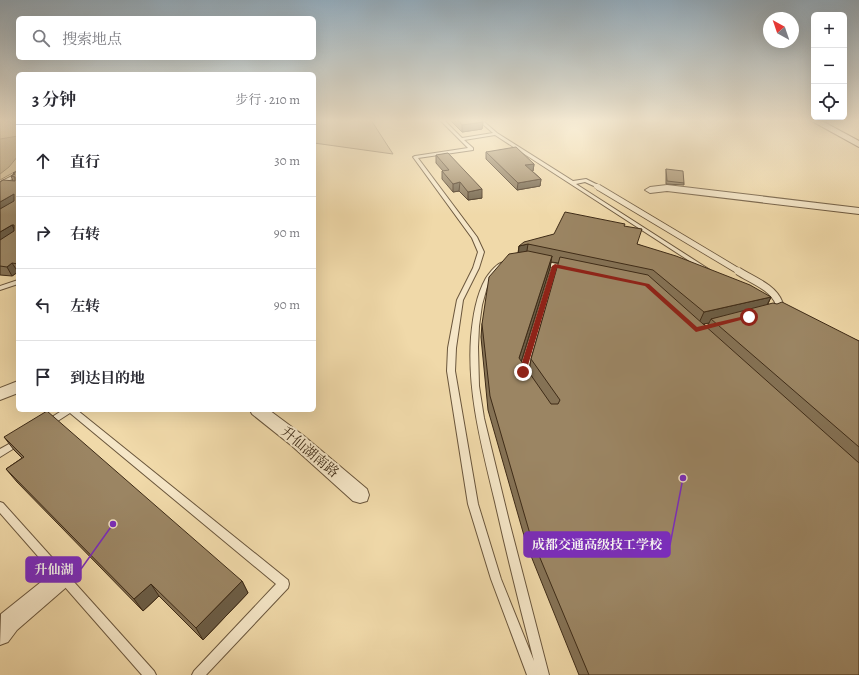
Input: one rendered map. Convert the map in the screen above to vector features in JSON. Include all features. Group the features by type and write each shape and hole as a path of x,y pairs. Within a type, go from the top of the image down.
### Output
{"street":[{"path":"650,190 667,188 859,211"},
{"path":"0,394 16,388"},
{"name":"升仙湖南路","path":"261,412 298,441 360,495"},
{"path":"0,634 10,622 63,577"}],"lane":[{"path":"454,152 415,157 475,238 481,252 476,268 460,300 452,348 451,371 473,504 496,579 533,675"},
{"path":"523,152 715,276"},
{"path":"0,184 16,175"},
{"path":"572,183 586,180 769,290 777,298 779,303 777,307 766,313"},
{"path":"643,236 658,239"},
{"path":"514,261 503,263 494,272 481,292 473,335 477,400 508,544 543,675"},
{"path":"534,261 575,270"},
{"path":"527,378 523,372 555,266"},
{"path":"0,288 2,289 16,283"},
{"path":"768,307 782,314"},
{"path":"38,430 67,412"},
{"path":"72,412 284,584 198,675"},
{"path":"0,453 25,438"},
{"path":"0,506 150,675"}],"shaded area":[{"path":"0,152 16,152 16,171 0,180"},
{"path":"0,152 16,152 16,158 9,167 0,174"},
{"path":"375,152 391,152 393,154"}],"building":[{"path":"486,152 521,152 534,164 525,165 541,179 518,183"},
{"path":"448,153 482,189 468,192 460,182 453,184 442,171 449,170 436,155"},
{"path":"666,169 683,171 684,183 667,181"},
{"path":"16,172 16,264 12,263 7,267 0,266 0,240 14,231 14,225 0,232 0,209 14,201 14,194 0,202 0,182 3,180 15,181 15,177 11,176 15,174 13,173"},
{"path":"565,212 625,224 624,226 642,229 637,244 676,256 750,285 771,297 704,312 653,270 528,244 519,246 524,242 554,234"},
{"path":"528,251 552,256 519,358 551,404 558,404 560,400 531,359 560,257 648,275 859,463 859,675 589,675 530,534 490,396 482,324 489,277 509,254"},
{"path":"782,302 859,341 859,447 711,319"},
{"path":"45,412 48,412 242,581 196,628 151,584 134,599 6,469 24,457 4,437"}],"place":[{"name":"成都交通高级技工学校","path":"683,478"},
{"name":"升仙湖","path":"113,524"}],"route":[{"path":"523,372 555,266 647,285 696,330 749,317"}]}
